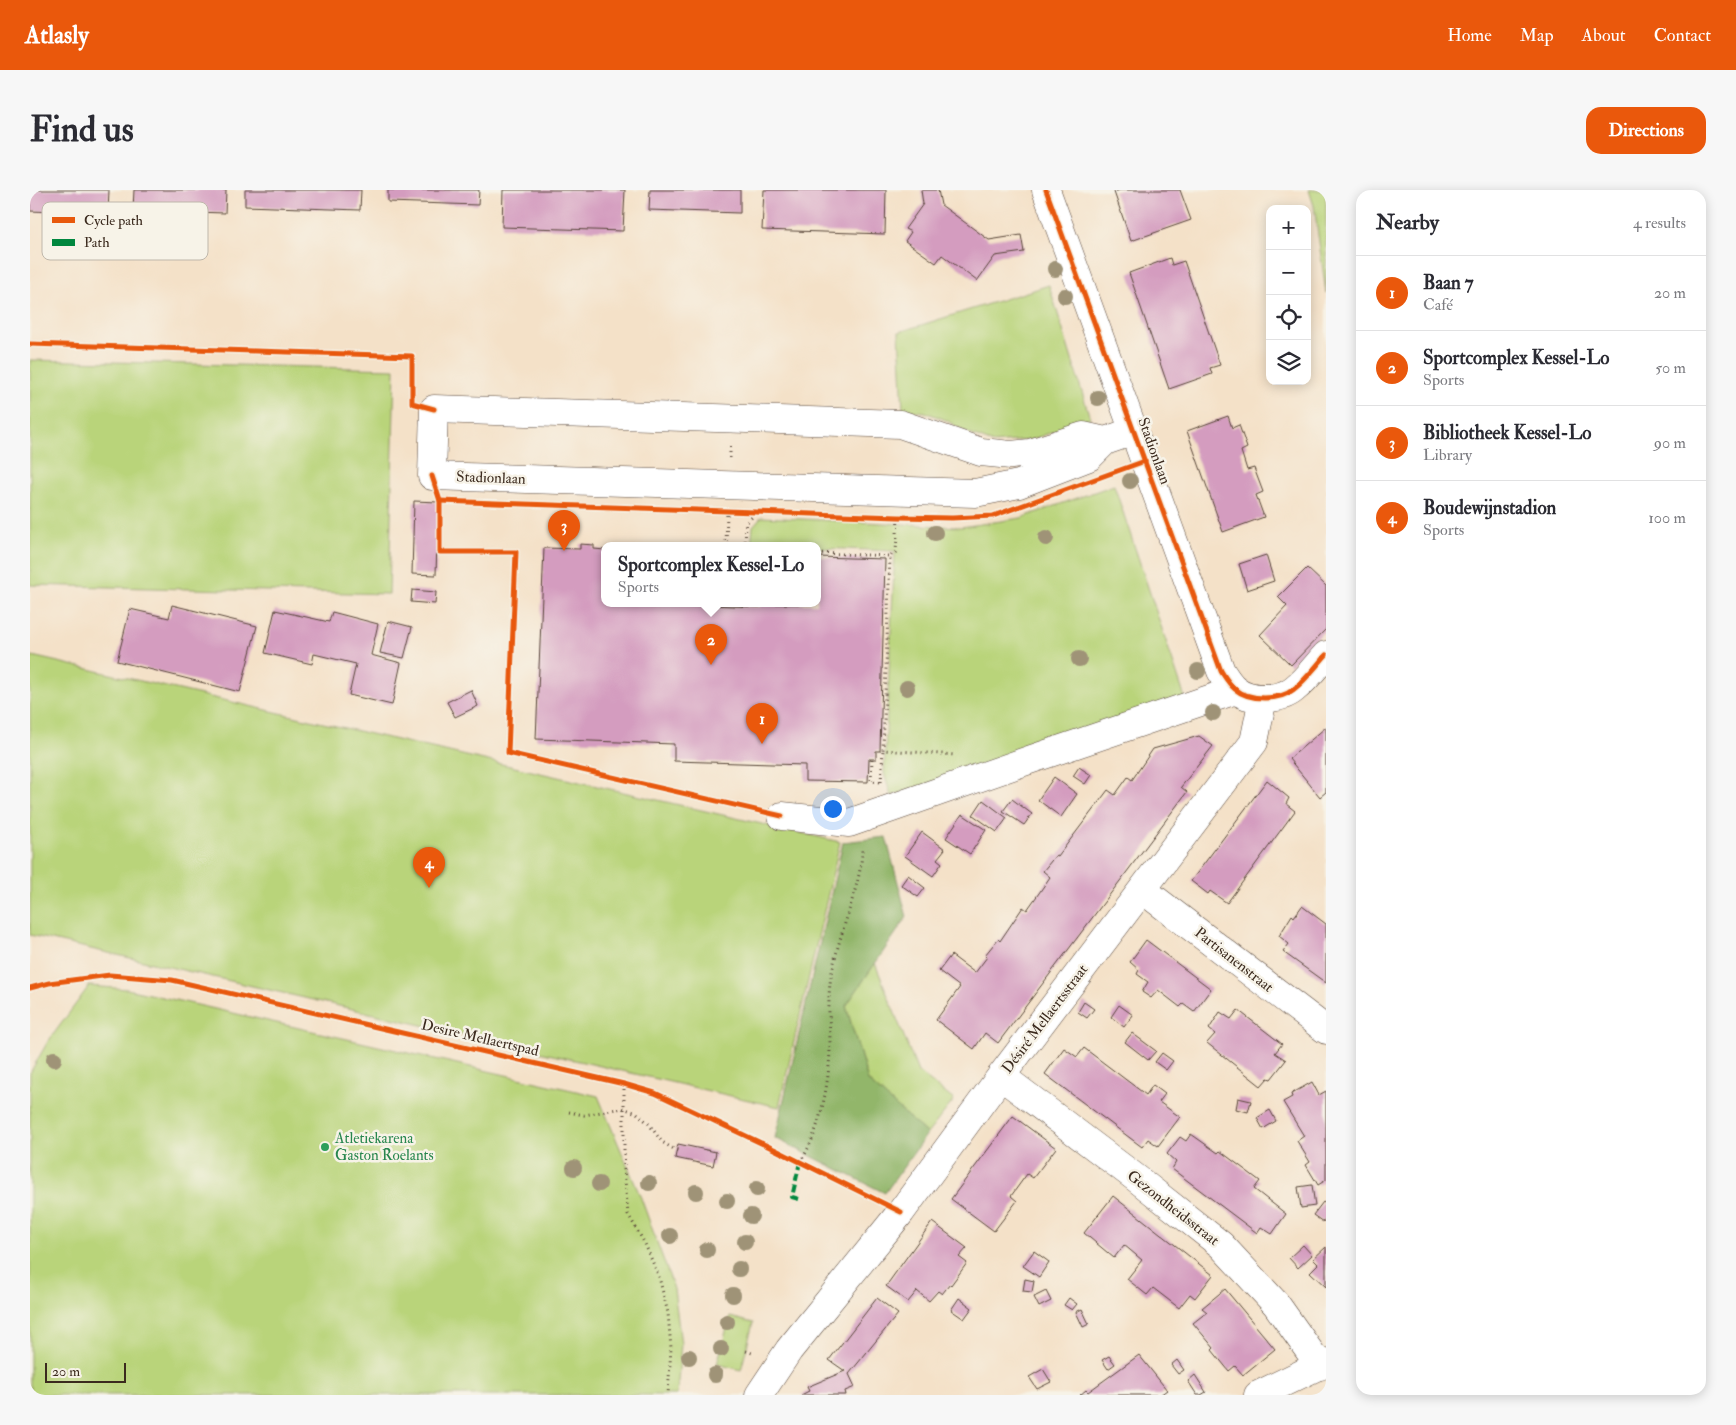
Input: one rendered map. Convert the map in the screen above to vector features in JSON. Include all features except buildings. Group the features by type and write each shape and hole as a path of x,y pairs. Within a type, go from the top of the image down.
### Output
{"street":[{"name":"Stadionlaan","path":"1046,190 1218,664 1224,676 1236,690"},
{"name":"Stadionlaan","path":"1105,442 1083,436 1030,453 1010,455 981,452 900,424 434,409 432,476 975,493 1019,484 1089,457 1105,442 1134,432"},
{"path":"782,816 849,823 862,820 1032,759 1236,690 1251,696 1263,698 1276,697 1293,690 1326,655"},
{"name":"Désiré Mellaertsstraat","path":"759,1395 789,1350 901,1212 1001,1076 1254,742 1263,698"},
{"name":"Partisanenstraat","path":"1143,890 1326,1030"},
{"name":"Gezondheidsstraat","path":"1001,1076 1136,1178 1221,1246 1276,1304 1323,1364"},
{"path":"1258,1395 1323,1364"}],"path":[{"path":"717,511 737,511"},
{"path":"726,542 727,511"},
{"path":"747,512 766,512"},
{"path":"744,542 746,523 756,512"},
{"path":"888,516 907,517"},
{"path":"821,553 890,556 896,552 898,517"},
{"path":"890,556 882,750 963,755"},
{"path":"872,760 871,781 881,782"},
{"path":"800,1162 809,1150 821,1113 830,1048 828,1003 831,977 849,908 860,878 862,820"},
{"path":"615,1082 632,1086"},
{"path":"624,1084 624,1169 628,1214 645,1244 659,1277 668,1313 671,1348 668,1395"},
{"path":"569,1112 584,1115 623,1108 637,1113 650,1124 662,1142 677,1151"},
{"path":"792,1158 809,1166"}],"green space":[{"path":"1309,190 1326,190 1326,293 1314,206"},
{"path":"1049,285 1090,418 1031,440 993,443 967,433 946,420 925,412 903,410 899,332"},
{"path":"30,360 395,369 389,594 30,585"},
{"path":"1114,485 1185,698 891,796 884,773 895,551 821,548 821,542 751,542 753,526 761,517 961,527 1021,518"},
{"path":"32,656 840,842 779,1107 30,935 30,664"},
{"path":"886,837 907,917 846,1006 868,1081 927,1134 885,1193 775,1138 843,842"},
{"path":"875,963 918,1072 954,1100 927,1134 868,1081 846,1006"},
{"name":"Atletiekarena Gaston Roelants","path":"89,986 127,989 598,1096 641,1198 674,1289 681,1344 677,1395 30,1395 30,1073 47,1043"},
{"path":"730,1317 753,1323 741,1370 717,1364"}],"marked path":[{"path":"799,1199 792,1197 800,1162"}],"cycle path":[{"path":"1046,190 1221,671 1235,689 1248,696 1264,698 1281,696 1294,689 1326,655"},
{"path":"30,344 412,356 412,403 434,409"},
{"path":"440,501 898,517 952,518 993,516 1145,461"},
{"path":"432,476 440,501 440,552 516,552 508,753 782,816"},
{"name":"Desire Mellaertspad","path":"30,988 49,983 110,975 172,980 624,1084 655,1093 901,1212"}],"place":[{"name":"Bibliotheek Kessel-Lo","path":"564,551"},
{"name":"Sportcomplex Kessel-Lo","path":"711,665"},
{"name":"Baan 7","path":"762,744"},
{"name":"Boudewijnstadion","path":"429,888"},
{"name":"Atletiekarena Gaston Roelants","path":"325,1147"}]}
